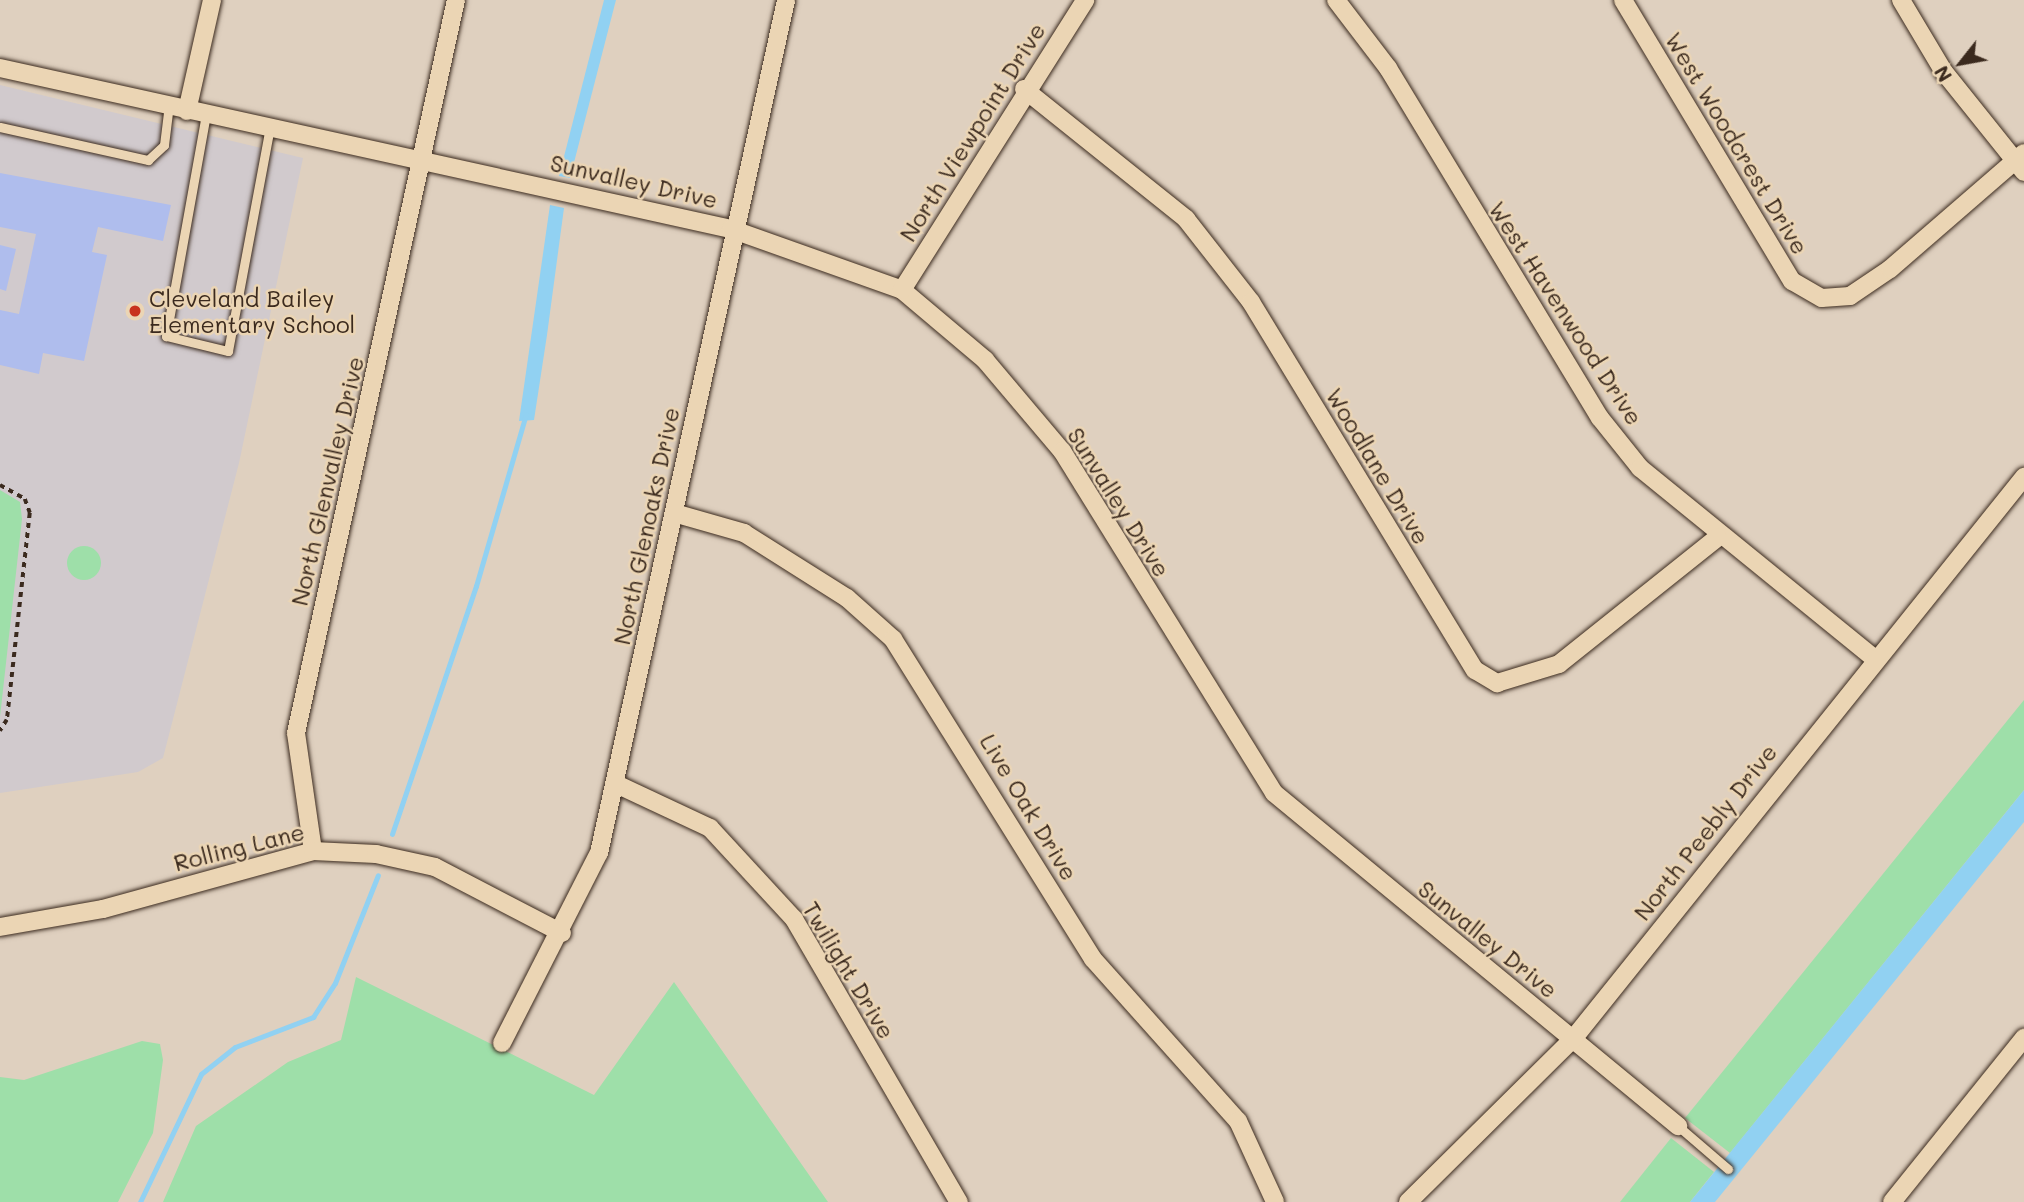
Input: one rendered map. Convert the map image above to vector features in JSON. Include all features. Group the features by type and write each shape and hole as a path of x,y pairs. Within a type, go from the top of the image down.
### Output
{"street":[{"path":"187,111 212,0"},
{"name":"North Glenvalley Drive","path":"313,851 296,733 424,158 456,0"},
{"name":"North Glenoaks Drive","path":"502,1043 562,933 599,853 674,513 731,229 786,0"},
{"name":"North Viewpoint Drive","path":"902,290 1024,89 1085,0"},
{"name":"West Havenwood Drive","path":"1336,0 1388,68 1600,418 1640,468 1718,537 1874,658"},
{"name":"West Woodcrest Drive","path":"1623,0 1792,281 1822,298 1850,296 1890,269 2021,162"},
{"path":"1900,0 1944,72 2021,162"},
{"name":"Sunvalley Drive","path":"0,68 187,111 424,158 731,229 902,290 985,360 1062,451 1274,793 1678,1126"},
{"name":"Woodlane Drive","path":"1024,89 1147,185 1203,239 1251,302 1475,670 1497,683 1559,664 1718,537"},
{"name":"North Peebly Drive","path":"1408,1202 1573,1039 1874,658 2024,477"},
{"name":"Live Oak Drive","path":"674,513 744,533 847,598 893,639 1093,959 1238,1121 1275,1202"},
{"name":"Twilight Drive","path":"616,784 710,828 794,919 960,1202"},
{"name":"Rolling Lane","path":"0,927 103,909 313,851 376,854 435,867 562,933"},
{"path":"1892,1202 2024,1038"}],"lane":[{"path":"0,127 148,160 164,145 169,106"},
{"path":"206,114 166,336 228,351 270,127"},
{"path":"1678,1126 1728,1169"}],"path":[{"path":"0,485 25,499 30,513 7,720 0,731"}],"shaded area":[{"name":"Cleveland Bailey Elementary School","path":"0,85 303,158 239,463 163,758 138,772 0,793"}],"green space":[{"path":"0,490 20,502 22,519 0,717"},
{"path":"84,546 96,551 101,563 96,575 84,580 72,575 67,563 72,551"},
{"path":"2024,700 2024,790 1730,1153 1685,1118"},
{"path":"356,977 594,1095 674,982 828,1202 163,1202 196,1126 288,1062 341,1040"},
{"path":"142,1041 160,1044 163,1060 153,1133 118,1202 0,1202 0,1077 24,1080"},
{"path":"1671,1138 1714,1172 1690,1202 1620,1202"}],"water":[{"path":"604,0 616,0 570,178 559,176"},
{"path":"550,205 564,208 547,335 534,420 519,421"},
{"path":"2024,790 2024,822 1715,1202 1690,1202"}],"building":[{"path":"0,173 171,205 163,241 98,227 92,252 107,255 84,361 43,353 39,374 0,365 0,310 19,314 36,234 0,227"},
{"path":"0,245 16,249 6,291 0,289"}],"waterway":[{"path":"392,834 476,586 526,414"},
{"path":"140,1202 201,1074 235,1047 313,1017 335,983 378,875"}],"place":[{"name":"Cleveland Bailey Elementary School","path":"135,311"}]}
